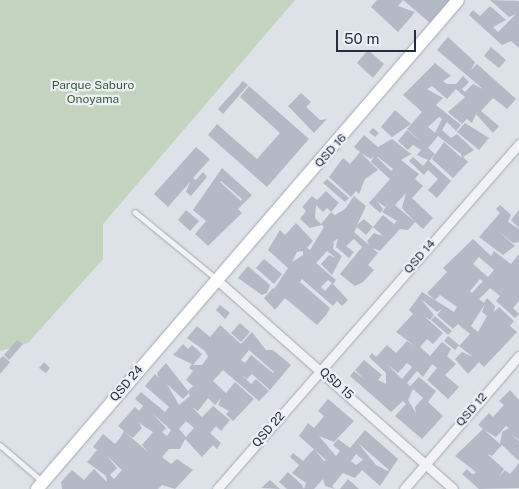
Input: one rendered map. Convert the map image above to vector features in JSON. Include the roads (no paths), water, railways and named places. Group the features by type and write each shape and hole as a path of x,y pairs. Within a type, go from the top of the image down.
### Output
{"street":[{"name":"QSD 16","path":"217,280 458,0"},
{"name":"QSD 14","path":"321,370 519,144"},
{"name":"QSD 15","path":"217,280 321,370 453,489"},
{"name":"QSD 24","path":"40,485 217,280"},
{"name":"QSD 12","path":"404,489 519,356"},
{"name":"QSD 22","path":"217,489 321,370"}],"lane":[{"path":"135,212 217,280"},
{"path":"0,444 40,485"}],"park label":[{"name":"Parque Saburo Onoyama","path":"93,93"}]}
